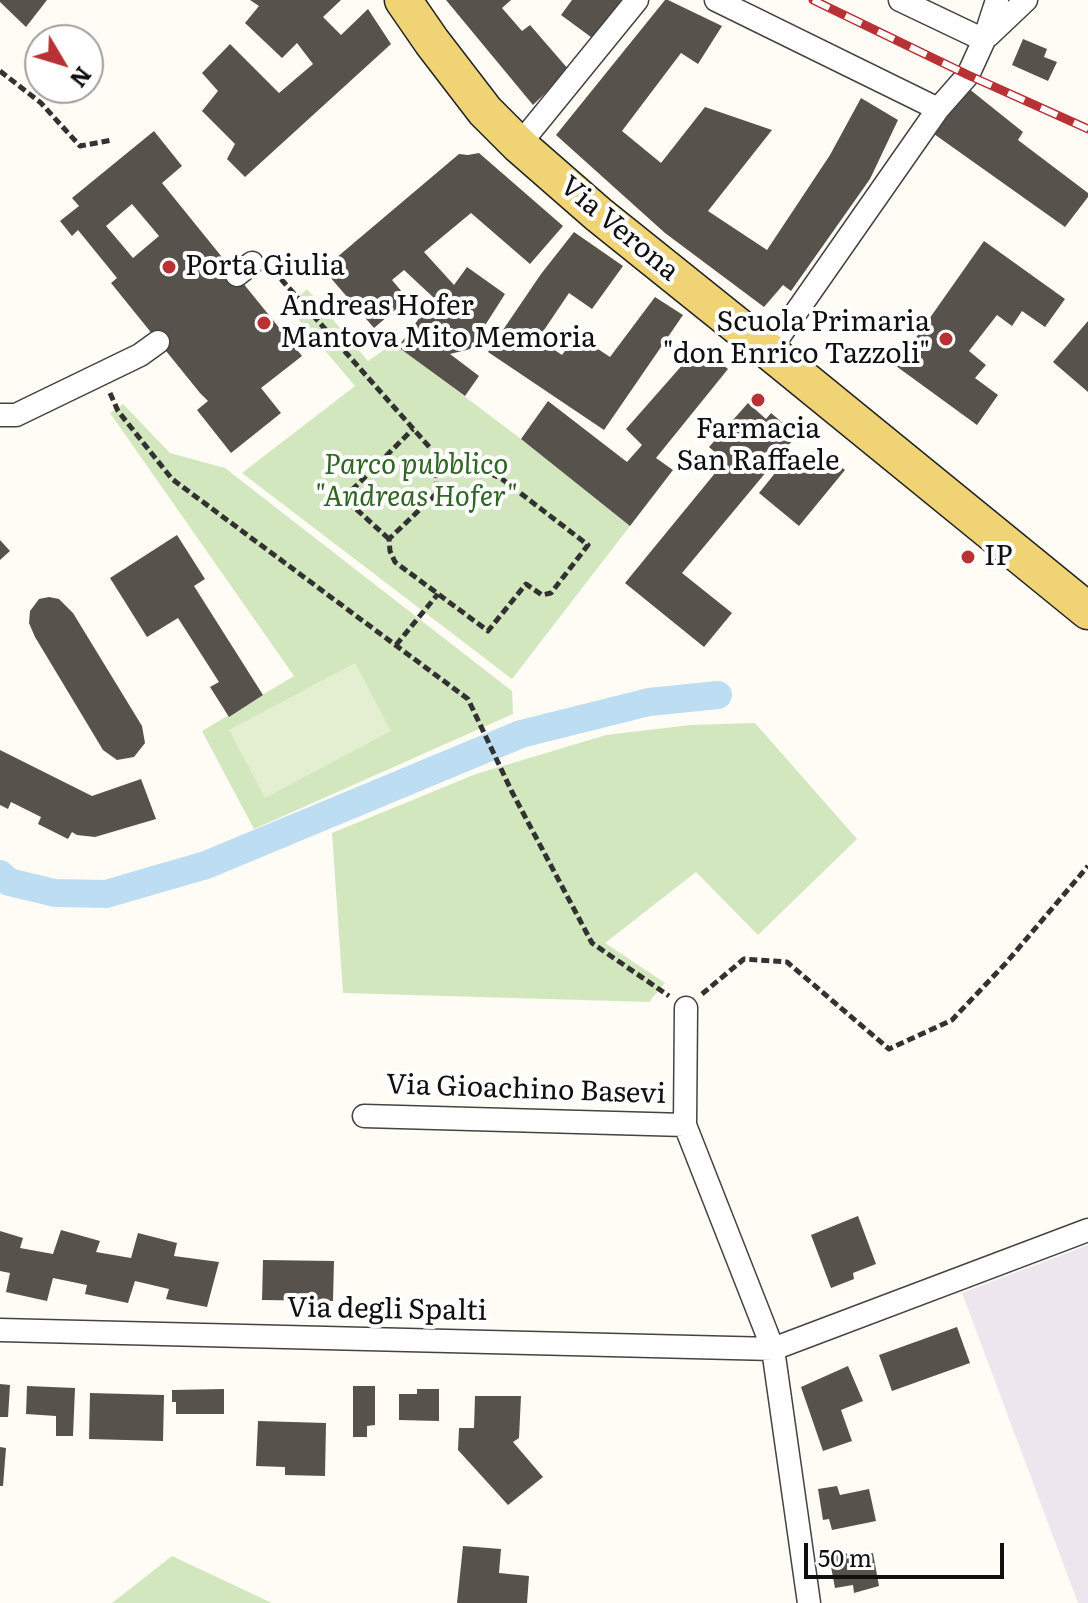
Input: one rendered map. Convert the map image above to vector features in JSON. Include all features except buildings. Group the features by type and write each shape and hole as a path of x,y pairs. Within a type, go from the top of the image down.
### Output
{"main road":[{"name":"Via Verona","path":"403,0 485,111 519,145 598,214 1088,611"}],"street":[{"path":"519,145 637,0"},
{"path":"716,0 938,109"},
{"path":"900,0 984,40"},
{"path":"769,351 938,109 968,75 997,0"},
{"path":"984,40 1026,0"},
{"path":"0,415 16,415 140,355 158,342"},
{"name":"Via Gioachino Basevi","path":"686,1008 685,1125 773,1349"},
{"name":"Via Gioachino Basevi","path":"364,1116 685,1125"},
{"name":"Via degli Spalti","path":"0,1330 773,1349 1088,1230"},
{"path":"773,1349 809,1603"}],"path":[{"path":"0,71 41,103 80,146 112,140"},
{"path":"281,279 446,466"},
{"path":"100,375 118,411 172,479 468,699 512,792 592,943 686,1008 744,959 787,962 889,1049 952,1020 1006,963 1088,866"},
{"path":"389,539 436,494 436,475 457,458 502,479 588,545 551,593 542,595 526,584 488,631 395,562 389,539 344,498 413,429"},
{"path":"396,645 438,594"}],"shaded area":[{"path":"1088,1245 1088,1603 1078,1603 962,1293"}],"green space":[{"name":"Parco pubblico \"Andreas Hofer\"","path":"307,289 368,361 394,343 630,526 512,679 242,473 355,386 288,307"},
{"path":"123,404 170,453 225,468 512,691 513,714 254,829 202,731 294,676 110,413"},
{"path":"355,663 391,731 265,798 229,730"},
{"path":"755,723 857,839 758,935 696,872 605,943 665,983 649,1002 343,993 332,833 476,774 606,735 690,725"},
{"path":"172,1556 272,1603 112,1603"}],"waterway":[{"path":"0,874 9,882 55,893 106,894 206,865 521,734 649,702 718,695"}],"railway":[{"path":"813,0 1088,129"}],"place":[{"name":"Porta Giulia","path":"169,267"},
{"name":"Andreas Hofer Mantova Mito Memoria","path":"264,323"},
{"name":"Scuola Primaria \"don Enrico Tazzoli\"","path":"946,339"},
{"name":"Farmacia San Raffaele","path":"758,400"},
{"name":"IP","path":"968,557"}]}
